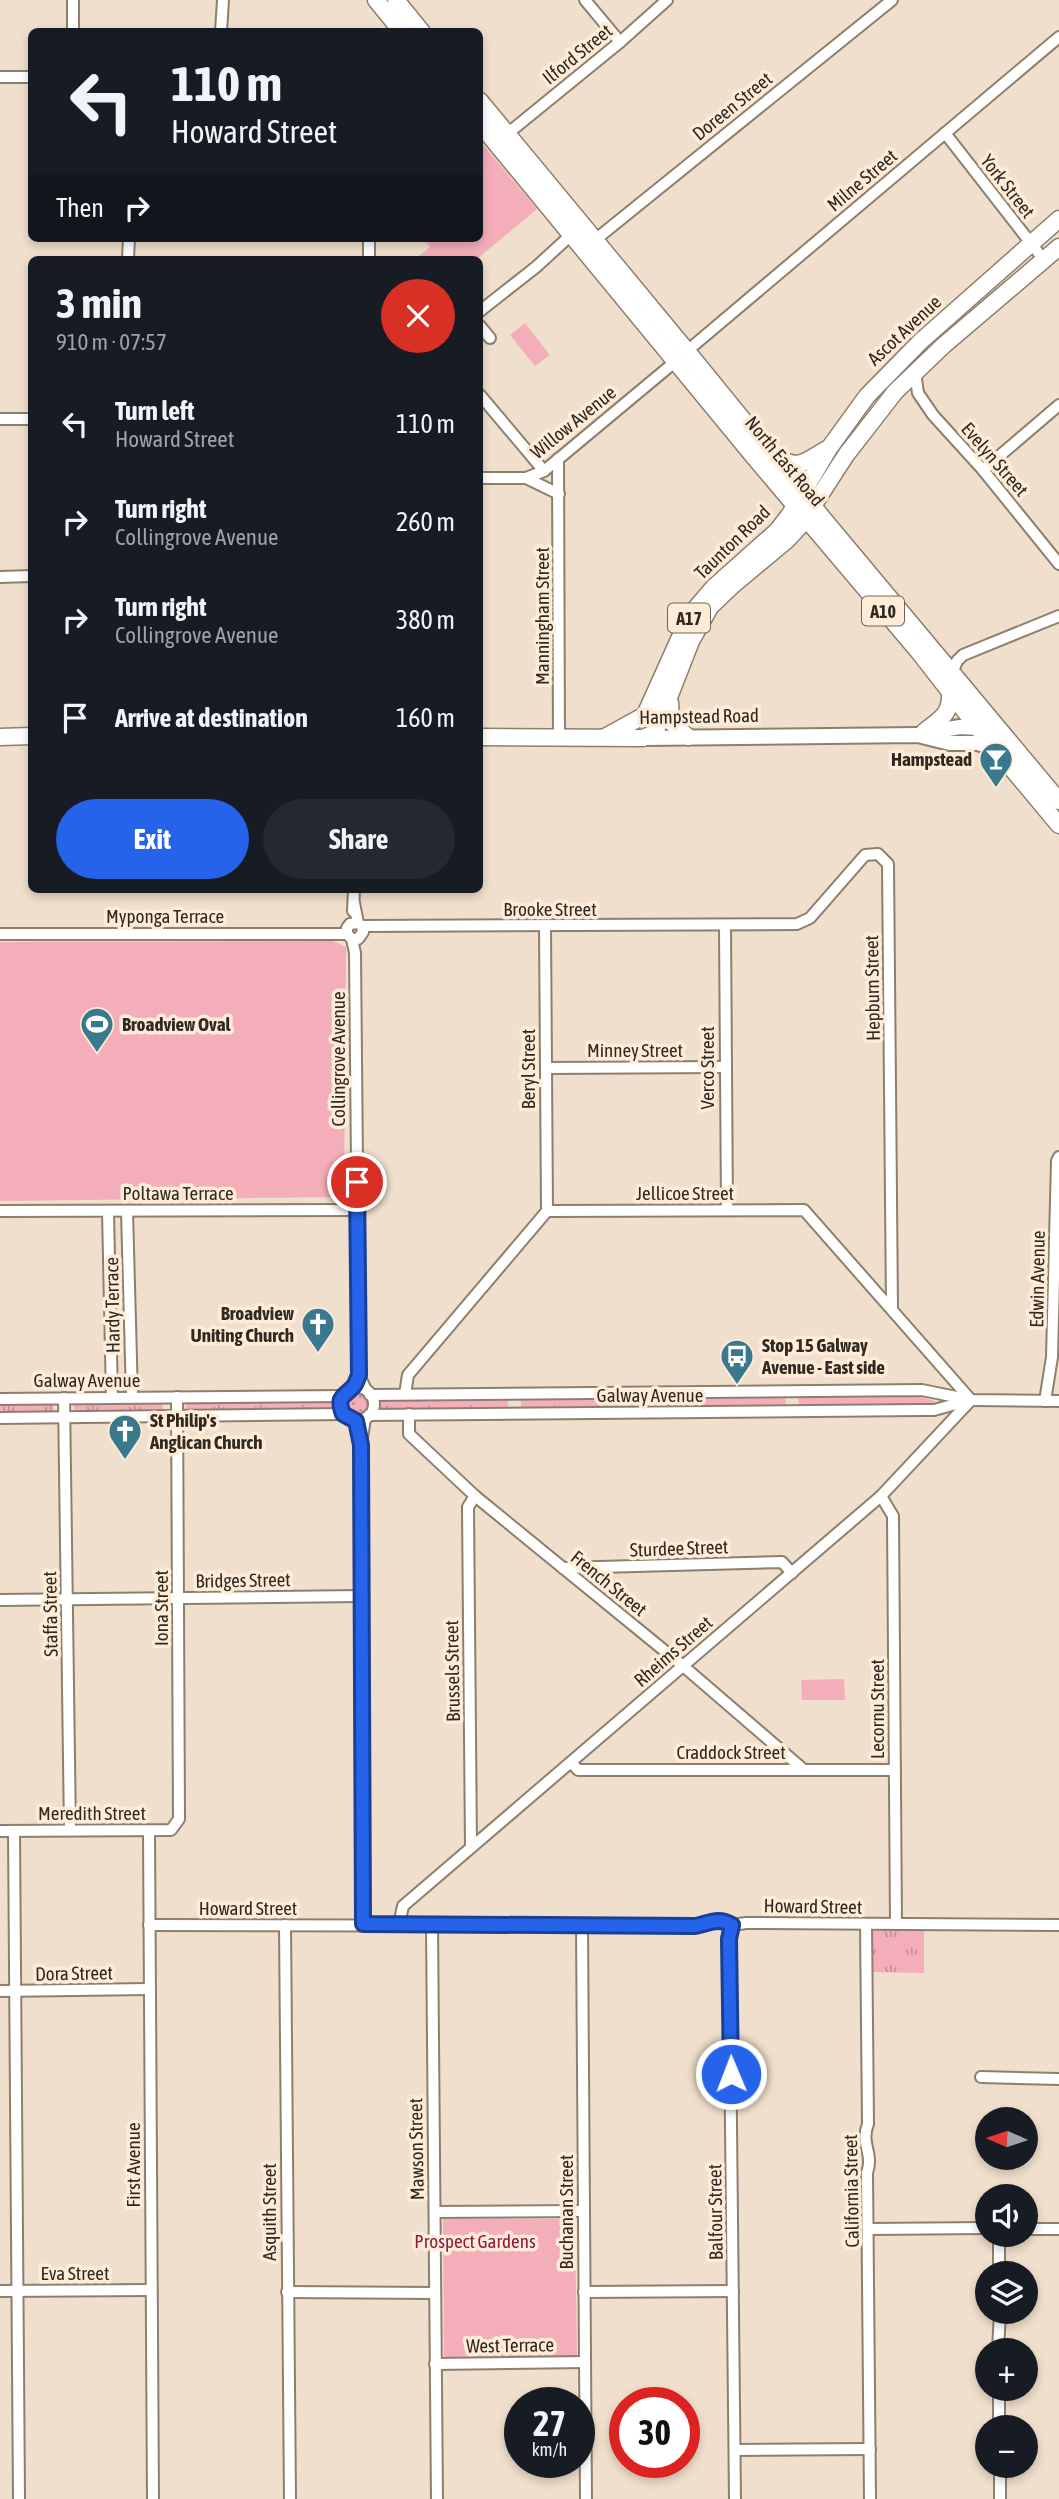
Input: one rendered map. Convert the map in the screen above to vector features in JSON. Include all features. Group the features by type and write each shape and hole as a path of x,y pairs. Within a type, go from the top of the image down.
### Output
{"highway":[{"path":"376,0 399,28"},
{"path":"396,0 419,28"},
{"name":"North East Road","path":"483,106 501,139 571,235 589,244"},
{"name":"North East Road","path":"483,126 501,139 682,356 978,728"},
{"name":"Ascot Avenue","path":"804,506 830,447 856,409 890,370 1059,219"},
{"name":"Ascot Avenue","path":"804,506 895,392 1059,247"},
{"name":"North East Road","path":"682,356 767,451 804,506 953,673 1059,825"},
{"path":"767,451 793,465 804,462 830,447"},
{"name":"Taunton Road","path":"643,738 655,733 691,641 710,607 787,540 804,506"},
{"name":"Taunton Road","path":"602,738 645,715 684,626 696,606 804,506"},
{"path":"921,734 946,714 950,705 950,692"},
{"path":"670,696 671,722 688,737"},
{"path":"978,728 1000,741"},
{"path":"0,737 28,736"},
{"name":"Hampstead Road","path":"483,737 643,738"},
{"name":"North East Road","path":"1000,741 1059,801"}],"main road":[{"name":"Hampstead Road","path":"643,738 921,734 961,727 978,728"},
{"name":"Hampstead Road","path":"921,734 950,743 1000,741"}],"street":[{"path":"72,28 73,0"},
{"path":"221,28 223,0"},
{"path":"585,0 620,42"},
{"name":"Ilford Street","path":"501,139 667,0"},
{"name":"Doreen Street","path":"589,244 892,0"},
{"name":"Milne Street","path":"682,356 1059,37"},
{"path":"0,77 28,77"},
{"name":"York Street","path":"946,133 1044,260"},
{"path":"483,309 571,235"},
{"path":"483,330 490,338"},
{"name":"Willow Avenue","path":"483,478 526,478 544,471 682,356"},
{"name":"Evelyn Street","path":"915,372 918,393 933,415 983,470 1059,564"},
{"path":"483,399 544,471"},
{"path":"983,470 1059,405"},
{"path":"0,419 28,419"},
{"name":"Manningham Street","path":"558,459 559,737"},
{"path":"526,478 559,494"},
{"path":"0,576 28,576"},
{"path":"953,673 957,661 963,655 1059,616"},
{"name":"Hepburn Street","path":"725,926 797,924 810,918 866,855 878,854 888,864 892,1309"},
{"name":"Collingrove Avenue","path":"353,1388 359,1375 354,893"},
{"name":"Brooke Street","path":"355,931 376,928 725,926"},
{"name":"Verco Street","path":"725,926 727,1210"},
{"name":"Beryl Street","path":"545,927 547,1212"},
{"name":"Myponga Terrace","path":"0,934 355,931"},
{"name":"Minney Street","path":"546,1068 724,1067"},
{"name":"Edwin Avenue","path":"1045,1401 1056,1357 1059,1157"},
{"name":"Poltawa Terrace","path":"0,1211 357,1210"},
{"name":"Jellicoe Street","path":"547,1212 804,1210 971,1400"},
{"name":"Hardy Terrace","path":"108,1211 112,1398"},
{"name":"Hardy Terrace","path":"127,1211 132,1397"},
{"path":"405,1394 408,1375 547,1212"},
{"name":"Collingrove Avenue","path":"359,1375 368,1392"},
{"path":"363,1418 343,1414 340,1407 342,1396 353,1388 368,1392 373,1407 363,1418 361,1445 363,1924"},
{"name":"Galway Avenue","path":"368,1392 405,1394 922,1390 971,1400 1059,1401"},
{"name":"Galway Avenue","path":"0,1399 342,1396"},
{"name":"Iona Street","path":"177,1397 180,1819"},
{"name":"Staffa Street","path":"64,1398 70,1830"},
{"name":"Galway Avenue","path":"363,1418 409,1414 934,1410 971,1400"},
{"name":"Rheims Street","path":"399,1925 403,1906 881,1496 971,1400"},
{"name":"Galway Avenue","path":"0,1418 343,1414"},
{"name":"French Street","path":"409,1414 409,1434 475,1496 682,1665 804,1770"},
{"name":"Brussels Street","path":"471,1847 468,1507 475,1496"},
{"name":"Lecornu Street","path":"881,1496 893,1516 896,1924"},
{"name":"Sturdee Street","path":"563,1569 782,1562 792,1573"},
{"name":"Bridges Street","path":"0,1600 360,1596"},
{"name":"Craddock Street","path":"571,1762 578,1770 895,1770"},
{"name":"Meredith Street","path":"0,1831 171,1830 180,1819"},
{"name":"First Avenue","path":"149,1830 153,2499"},
{"path":"14,1831 19,2499"},
{"name":"Howard Street","path":"149,1925 695,1926 724,1920 732,1925 1059,1925"},
{"name":"California Street","path":"866,1924 867,2124 864,2142 870,2156 867,2173 870,2499"},
{"name":"Mawson Street","path":"432,1925 437,2499"},
{"name":"Buchanan Street","path":"582,1925 586,2499"},
{"name":"Balfour Street","path":"732,1925 729,1939 735,2499"},
{"name":"Asquith Street","path":"285,1926 290,2499"},
{"name":"Dora Street","path":"0,1991 149,1989"},
{"path":"981,2077 1059,2078"},
{"path":"435,2212 583,2211"},
{"path":"869,2229 975,2228"},
{"path":"1038,2229 1059,2229"},
{"name":"Eva Street","path":"0,2291 151,2290"},
{"path":"584,2292 733,2291"},
{"path":"288,2292 434,2293"},
{"name":"West Terrace","path":"435,2364 585,2362"},
{"path":"736,2450 870,2449"},
{"path":"1000,2478 1000,2499"}],"green space":[{"path":"483,145 537,209 481,256 419,256 430,247 426,242 483,242"},
{"path":"525,323 550,355 535,366 510,335"},
{"path":"333,941 346,947 344,1197 0,1201 0,942"},
{"path":"356,1392 365,1395 368,1404 365,1413 356,1416 347,1413 344,1404 347,1395"},
{"path":"892,1395 925,1398 936,1402 910,1406 799,1407 798,1398"},
{"path":"782,1396 786,1400 785,1408 662,1408 661,1399 665,1397"},
{"path":"645,1397 648,1407 521,1408 524,1398"},
{"path":"505,1398 508,1401 508,1409 379,1412 378,1399"},
{"path":"336,1400 336,1411 185,1411 187,1401"},
{"path":"0,1402 53,1403 54,1411 0,1415"},
{"path":"162,1402 163,1412 74,1412 74,1403"},
{"path":"844,1679 845,1700 802,1700 801,1680"},
{"path":"868,1927 924,1927 924,1973 868,1972"},
{"name":"Prospect Gardens","path":"443,2219 575,2219 577,2356 444,2357"}],"place":[{"name":"Hampstead","path":"996,789"},
{"name":"Broadview Oval","path":"97,1054"},
{"name":"Broadview Uniting Church","path":"318,1354"},
{"name":"Stop 15 Galway Avenue - East side","path":"737,1386"},
{"name":"St Philip's Anglican Church","path":"125,1461"}],"route":[{"path":"357,1182 359,1375 353,1388 344,1393 340,1407 347,1418 356,1421 361,1445 363,1924 695,1926 724,1920 732,1925 729,1939 731,2074"}]}
